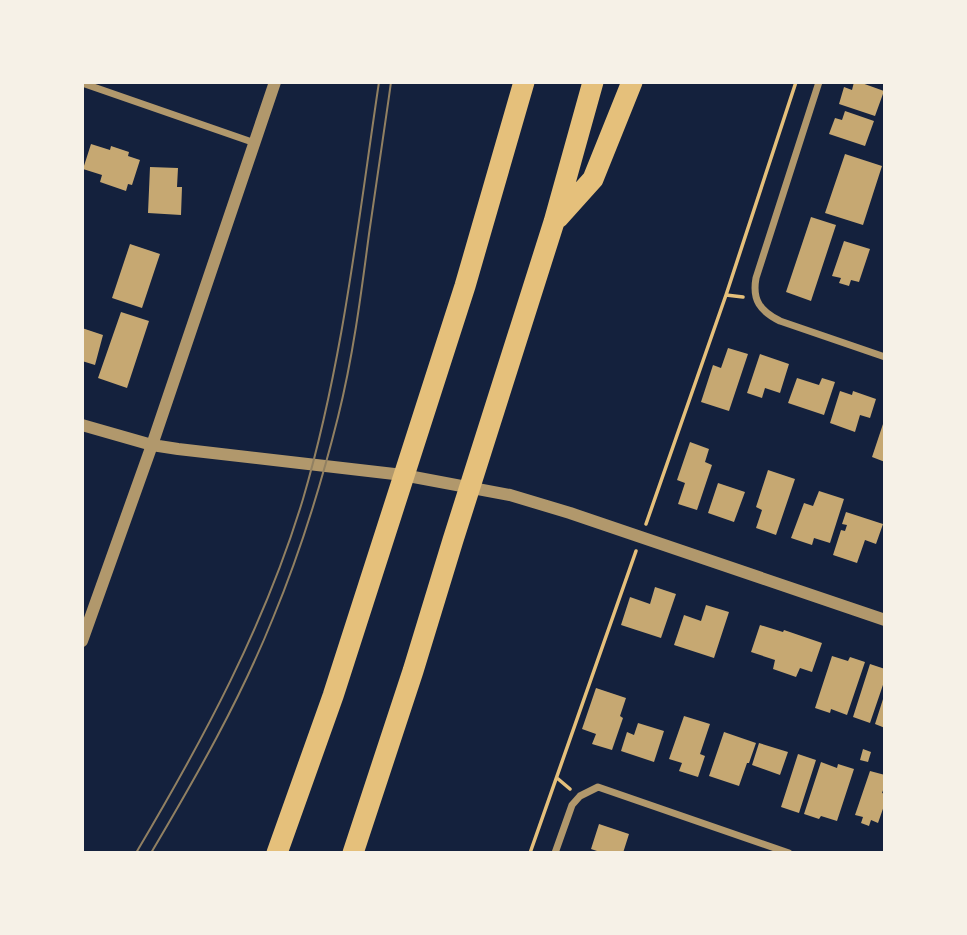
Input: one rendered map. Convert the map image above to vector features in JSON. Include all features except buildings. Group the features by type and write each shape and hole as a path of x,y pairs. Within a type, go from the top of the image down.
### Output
{"highway":[{"path":"278,853 333,695 465,286 524,82"},
{"path":"354,853 554,222 593,82"},
{"path":"554,222 593,179 632,82"}],"street":[{"path":"82,641 152,445 275,82"},
{"path":"819,82 756,278 755,297 767,314 780,321 885,357"},
{"path":"82,83 255,143"},
{"path":"82,425 152,445 403,475 510,495 885,620"},
{"path":"555,853 572,805 580,796 598,787 789,853"}],"path":[{"path":"650,512 726,295 796,82"},
{"path":"530,853 633,559"}],"tram line":[{"path":"136,853 208,725 251,637 288,546 303,499 339,344 379,82"},
{"path":"151,853 201,767 246,679 283,593 309,519 348,372 391,82"}]}
